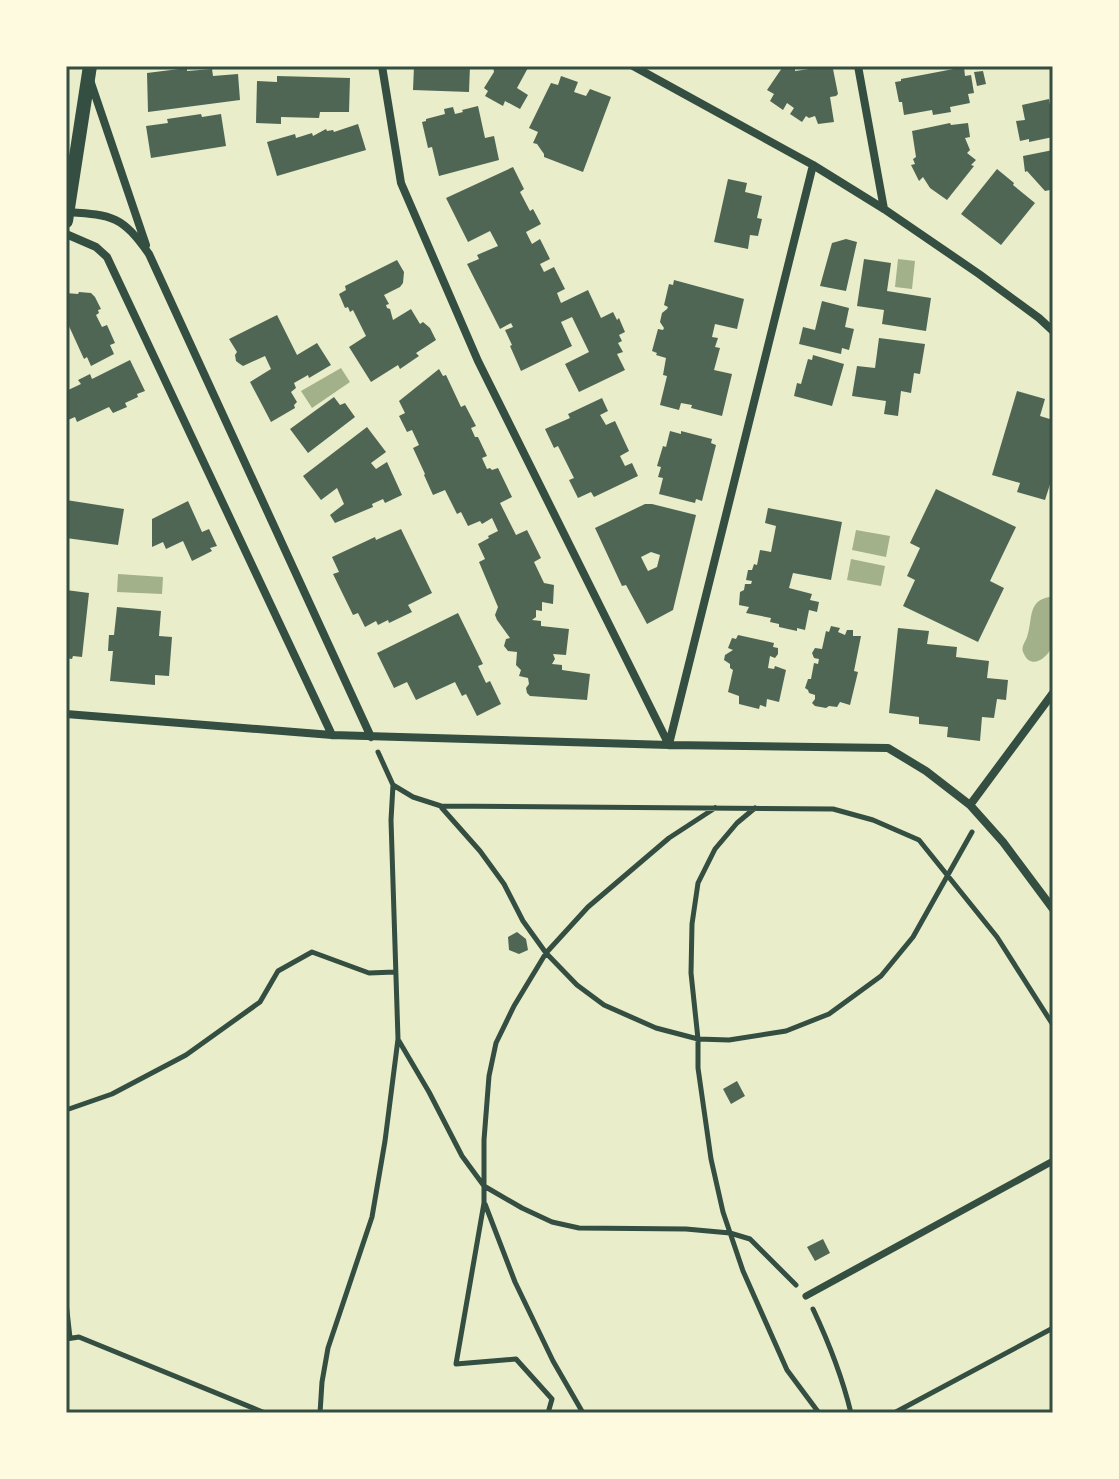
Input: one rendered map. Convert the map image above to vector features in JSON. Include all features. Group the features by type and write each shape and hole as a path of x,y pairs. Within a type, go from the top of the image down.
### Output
{"street":[{"path":"382,66 401,183 478,361 669,745"},
{"path":"633,66 813,165 884,209 979,274 1053,331"},
{"path":"858,66 884,209"},
{"path":"89,71 149,254 371,737"},
{"path":"89,71 67,215 96,214 122,222 149,254"},
{"path":"669,745 813,165"},
{"path":"66,234 96,247 107,257 332,735"},
{"path":"970,805 1053,693"},
{"path":"66,714 371,737 888,748 926,771 970,805 1003,842 1053,909"},
{"path":"806,1296 1053,1161"}],"path":[{"path":"320,1413 328,1348 372,1217 398,1039 391,820 393,785 371,737"},
{"path":"393,785 413,797 441,806 833,809 873,820 919,840 997,937 1053,1025"},
{"path":"441,806 504,884 523,921 546,953 577,985 604,1005 656,1028 698,1039 729,1040 786,1031 829,1014 881,976 913,937 981,817"},
{"path":"548,1413 552,1399 516,1359 456,1364 484,1203 484,1140 489,1076 496,1043 546,953 588,907 669,838 715,808"},
{"path":"756,808 737,823 715,849 698,883 692,924 691,973 698,1068 711,1159 723,1212 743,1271 787,1370 819,1413"},
{"path":"66,1110 112,1094 186,1055 260,1002 278,971 312,952 369,973 395,972"},
{"path":"398,1039 462,1156 484,1186 522,1208 552,1222 579,1228 686,1229 730,1233 750,1239 806,1296 843,1381 851,1413"},
{"path":"484,1203 515,1282 553,1361 583,1413"},
{"path":"66,1302 68,1339 79,1337 265,1413"},
{"path":"894,1413 1053,1328"}],"shaded area":[{"path":"898,259 915,261 912,289 895,287"},
{"path":"341,368 350,382 312,408 301,391"},
{"path":"856,530 890,536 886,557 852,550"},
{"path":"851,559 885,566 881,586 847,580"},
{"path":"118,574 163,577 162,594 117,592"},
{"path":"1049,597 1053,598 1053,643 1043,659 1035,662 1027,659 1022,649 1034,607"}],"building":[{"path":"414,66 470,66 469,92 413,90"},
{"path":"493,66 529,66 517,88 528,95 520,109 505,101 503,106 485,96 488,91 484,88 494,72"},
{"path":"795,66 795,71 831,66 838,94 830,97 834,122 818,124 815,116 806,116 802,122 790,114 794,108 787,103 783,110 770,101 774,94 767,90 782,68"},
{"path":"964,67 965,76 971,75 974,93 968,94 970,103 950,107 951,112 933,115 932,110 904,115 895,82"},
{"path":"187,68 187,71 212,69 213,76 238,74 240,100 148,112 147,73"},
{"path":"983,71 986,84 977,86 974,72"},
{"path":"277,76 350,78 349,112 320,112 319,118 281,117 281,124 256,123 257,81 277,82"},
{"path":"561,76 578,82 574,92 586,96 590,89 611,97 583,172 544,157 537,144 533,143 538,132 529,128 551,83 558,85"},
{"path":"1049,99 1050,105 1053,104 1053,137 1020,141 1016,121 1025,120 1022,105"},
{"path":"478,106 485,138 494,136 499,160 439,176 422,122 445,114 444,109 453,107 455,114"},
{"path":"201,114 202,117 221,114 226,146 151,158 146,126"},
{"path":"950,123 968,123 970,137 965,138 970,150 967,153 976,160 947,200 930,188 923,177 919,181 911,165 915,164 913,159 916,157 912,131"},
{"path":"358,124 366,150 277,176 267,142 295,134 296,138 312,133 313,136 326,129 334,132"},
{"path":"1053,150 1051,199 1050,190 1045,191 1025,172 1023,156"},
{"path":"513,167 524,189 520,192 541,224 526,232 532,244 540,239 550,259 540,264 544,272 554,267 565,289 557,293 561,303 588,290 601,318 613,312 625,332 619,335 622,341 618,343 623,352 617,354 625,370 579,392 565,364 589,352 572,317 561,322 572,346 521,371 505,330 513,327 511,323 500,329 467,264 479,259 477,255 498,246 490,231 468,242 446,198"},
{"path":"997,169 1035,203 1001,245 961,214"},
{"path":"728,179 747,183 745,192 762,196 757,218 762,219 758,236 750,235 748,249 714,242"},
{"path":"846,239 857,242 846,291 820,286 832,243"},
{"path":"864,259 891,263 887,291 931,298 926,331 882,324 884,310 857,306"},
{"path":"397,260 404,272 403,283 384,295 389,304 387,308 393,320 411,309 420,324 423,322 430,328 436,340 416,353 419,356 400,369 398,365 371,382 349,347 366,336 353,310 350,312 348,307 345,308 339,294 346,290 345,286"},
{"path":"674,280 744,299 737,329 715,324 712,337 718,338 715,347 720,348 714,370 732,374 722,416 681,403 679,410 660,405 667,376 663,375 666,358 652,351 658,329 664,328 660,322 662,313 668,307 664,305 669,284 673,285"},
{"path":"66,293 91,293 95,297 101,309 96,315 102,327 107,325 115,343 110,345 114,354 91,366 66,325"},
{"path":"822,301 849,308 845,327 854,329 849,350 842,348 841,354 799,344 803,327 815,330"},
{"path":"277,315 297,355 317,343 331,365 294,383 296,388 291,392 297,402 295,408 271,422 250,382 271,369 265,356 243,366 236,361 237,352 229,339"},
{"path":"879,338 925,344 920,374 914,373 911,393 901,391 898,416 884,414 886,401 852,396 857,366 875,368"},
{"path":"813,355 844,364 832,406 794,396 808,359 812,360"},
{"path":"130,360 145,391 125,403 127,407 113,413 109,407 77,422 75,417 66,418 66,391 81,384 78,380 90,374 92,379"},
{"path":"439,369 443,376 446,375 461,407 465,405 476,426 471,428 487,456 482,458 487,469 498,468 512,497 500,503 516,535 527,530 541,558 534,562 544,583 554,585 553,604 542,602 542,611 536,610 536,617 532,620 541,621 541,626 569,629 566,655 553,654 555,659 552,664 562,665 562,670 590,674 587,700 530,696 527,693 528,678 519,676 521,670 516,665 517,652 508,651 504,646 506,639 510,638 497,620 498,607 479,562 485,559 478,544 498,531 492,518 482,524 480,521 468,526 461,512 457,514 445,490 433,495 424,475 413,448 419,445 412,430 407,432 399,416 405,413 399,401"},
{"path":"1017,391 1045,399 1040,416 1053,420 1053,475 1045,500 1017,492 1020,483 992,475"},
{"path":"334,397 340,405 345,403 355,417 308,453 290,429"},
{"path":"602,398 608,411 600,415 606,425 615,421 629,451 620,456 625,466 632,463 638,476 594,497 591,492 578,498 569,480 574,478 558,446 554,448 545,429"},
{"path":"367,427 386,452 371,463 376,469 387,462 402,495 385,503 383,499 372,504 373,507 335,523 330,515 344,504 337,488 321,500 303,476"},
{"path":"670,431 712,439 711,443 716,445 702,501 696,499 695,503 659,494 663,478 658,477 661,467 657,466"},
{"path":"936,489 1016,527 990,581 1004,588 978,642 903,606 915,580 907,576 920,548 910,543"},
{"path":"66,500 124,509 118,545 66,538"},
{"path":"188,501 202,532 209,529 217,546 192,561 183,541 166,549 163,542 152,547 152,519"},
{"path":"645,504 696,515 673,610 647,624 626,585 622,586 595,528","holes":["651,552 660,555 657,567 648,571 641,557"]},
{"path":"768,508 842,522 831,580 793,573 789,588 812,594 810,600 819,602 817,612 809,610 805,630 779,627 779,624 770,622 771,618 746,613 749,607 739,605 740,592 745,584 752,581 746,580 748,570 757,565 760,550 771,552 776,526 765,523"},
{"path":"401,529 432,593 408,605 412,612 389,623 388,620 378,625 376,621 365,627 358,613 353,615 333,574 339,572 332,557"},
{"path":"66,590 89,593 82,657 73,656 72,659 66,658"},
{"path":"117,607 161,611 159,636 172,637 169,676 155,675 155,685 110,681 113,651 108,651 109,635 114,635"},
{"path":"458,613 483,664 478,666 486,683 490,681 501,704 477,716 466,694 462,696 455,682 416,700 407,682 394,688 377,653"},
{"path":"831,626 840,628 838,632 845,635 847,630 853,630 853,636 861,636 854,671 858,672 850,705 840,702 837,707 826,708 815,706 812,703 815,695 805,688 808,679 811,679 814,663 818,664 819,659 814,658 812,653 815,648 822,649 826,631 829,632"},
{"path":"898,628 929,631 927,644 957,647 956,657 989,661 987,678 1008,680 1006,700 997,699 994,718 982,717 980,741 947,737 948,727 919,724 919,717 889,713"},
{"path":"738,635 774,643 773,647 778,648 775,658 770,656 768,668 774,669 775,666 786,670 779,702 767,699 766,707 760,705 759,709 739,704 739,696 728,692 733,670 724,660 725,655 733,650 728,648 732,638 736,639"},
{"path":"517,932 526,939 528,950 519,954 509,950 508,937"},
{"path":"737,1081 745,1096 731,1104 723,1089"},
{"path":"823,1239 830,1253 815,1261 807,1247"}]}
